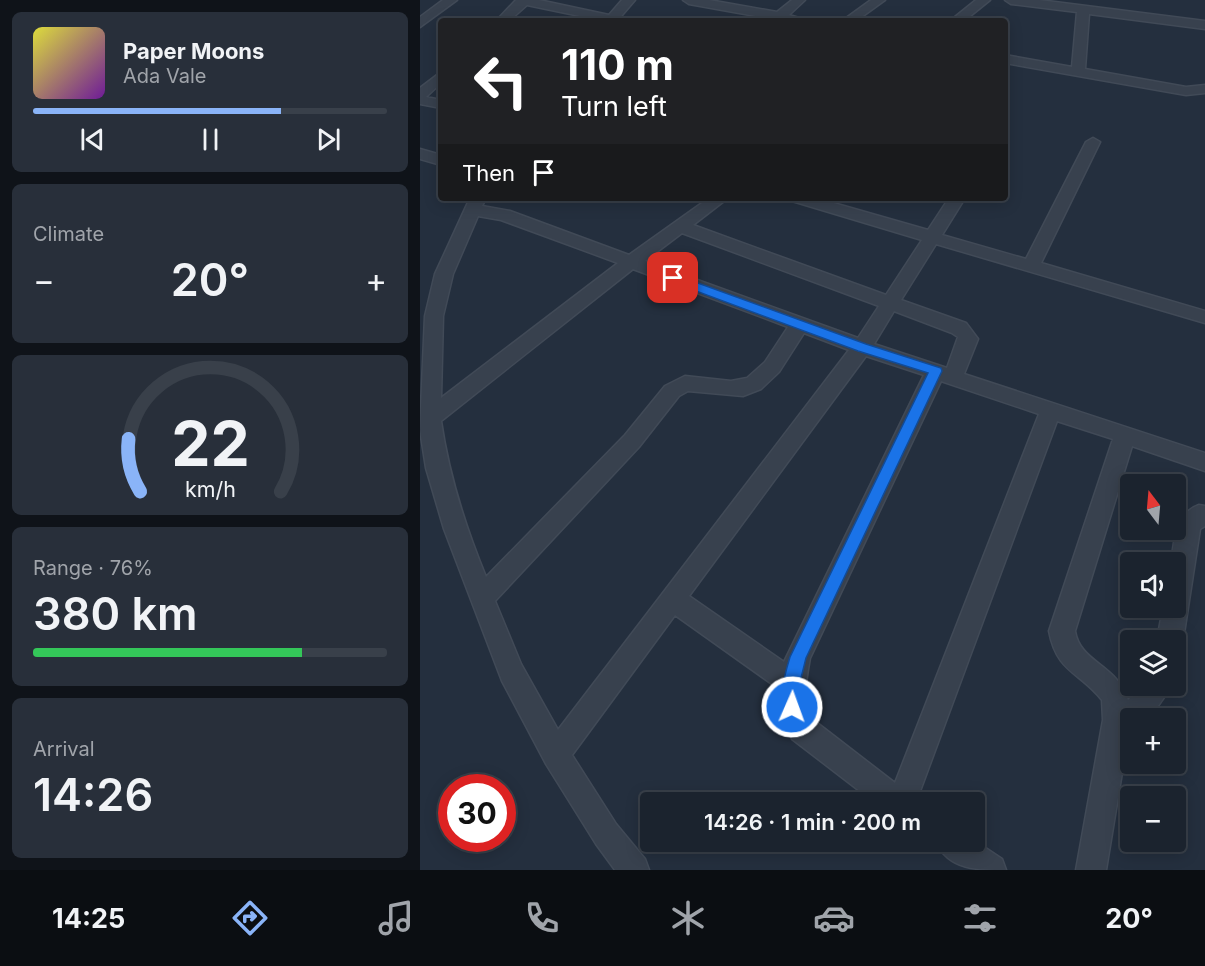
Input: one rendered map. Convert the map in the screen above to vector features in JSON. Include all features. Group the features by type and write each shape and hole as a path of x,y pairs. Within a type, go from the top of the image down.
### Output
{"street":[{"path":"420,23 451,0"},
{"path":"505,18 523,0 602,18"},
{"path":"613,18 629,0"},
{"path":"689,0 789,18"},
{"path":"780,16 799,0"},
{"path":"852,18 879,0"},
{"path":"960,18 984,0"},
{"path":"1011,0 1205,25"},
{"path":"1127,16 1128,0"},
{"path":"1078,72 1083,10"},
{"path":"1008,59 1185,91 1205,89"},
{"path":"438,79 420,98 438,103"},
{"path":"1030,268 1093,142"},
{"path":"420,154 438,159"},
{"path":"425,421 631,262 716,201"},
{"path":"808,201 1030,268 1205,317"},
{"path":"556,754 862,347 955,201"},
{"path":"634,870 606,834 556,754 511,672 455,529 425,421 427,314 476,204 799,325 1205,462"},
{"path":"681,227 890,302 965,333 968,339 967,346 945,374 798,657 792,682 792,707 802,729 883,792"},
{"path":"481,599 632,441 672,392 685,383 744,389 760,381 799,325"},
{"path":"906,792 1051,410"},
{"path":"1091,870 1116,720 1116,702 1109,688 1076,663 1063,647 1062,631 1125,434"},
{"path":"1184,552 1189,525 1199,515 1205,516"},
{"path":"672,598 792,682"},
{"path":"1116,720 1142,707 1151,696"},
{"path":"965,852 991,870"}],"route":[{"path":"673,278 862,347 936,371 798,657 792,682 792,707"}]}
